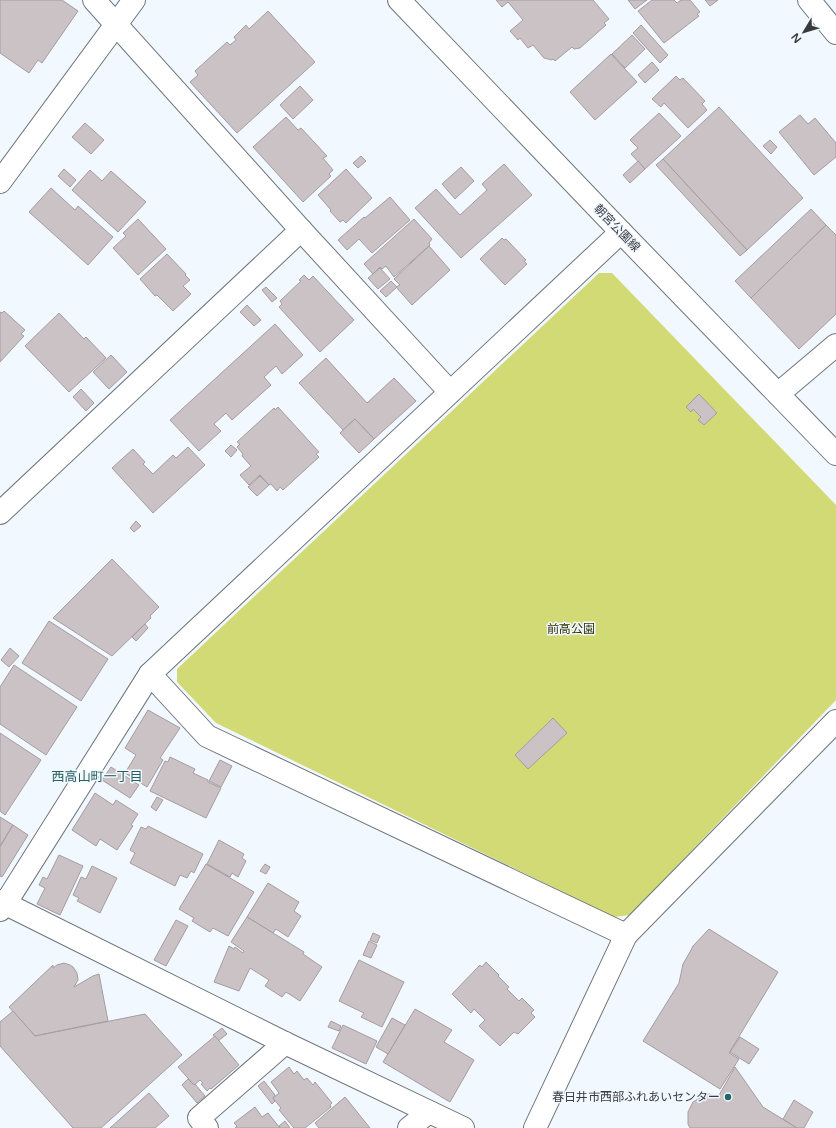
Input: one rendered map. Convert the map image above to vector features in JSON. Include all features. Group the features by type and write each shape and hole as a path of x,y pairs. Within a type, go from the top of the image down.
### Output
{"street":[{"path":"94,0 301,230 450,392"},
{"path":"0,182 134,0"},
{"name":"朝宮公園線","path":"399,0 836,454"},
{"path":"809,0 836,33"},
{"path":"0,513 301,230"},
{"path":"463,1128 2,905 150,674 621,232"},
{"path":"778,394 836,345"},
{"path":"150,674 207,736 626,935"},
{"path":"535,1128 626,935 836,721"},
{"path":"207,1128 199,1118 285,1043"},
{"path":"409,1128 429,1112"}],"green space":[{"name":"前高公園","path":"599,273 612,273 836,505 836,700 630,915 614,917 216,723 177,682 177,669"}],"building":[{"path":"0,0 62,0 78,11 42,63 38,60 29,73 0,53"},
{"path":"496,0 593,0 609,19 604,23 606,25 580,48 574,49 572,47 555,61 553,59 544,58 533,45 528,48 520,38 518,40 510,31 523,20 508,2 502,7"},
{"path":"628,0 647,0 635,9"},
{"path":"652,0 674,0 677,3 681,0 690,0 700,12 697,14 699,16 664,43 638,11"},
{"path":"705,0 718,0 710,6"},
{"path":"268,11 315,62 237,133 190,82 198,75 195,71 227,42 230,45 236,40 234,37 246,25 249,29"},
{"path":"641,25 668,55 660,63 633,33"},
{"path":"632,35 645,49 625,68 612,54"},
{"path":"611,54 637,82 595,120 570,92"},
{"path":"652,62 659,70 645,83 638,75"},
{"path":"676,76 680,80 683,78 705,101 702,104 707,110 688,128 664,103 661,107 652,99"},
{"path":"300,86 313,100 293,119 280,105"},
{"path":"719,107 803,198 747,250 663,159"},
{"path":"659,113 681,136 645,169 631,154 638,148 630,140"},
{"path":"800,115 808,124 815,118 836,143 836,157 814,175 779,132"},
{"path":"286,117 298,130 301,128 327,156 323,158 333,170 329,174 331,176 303,202 253,147"},
{"path":"85,123 104,140 91,154 72,137"},
{"path":"770,140 777,147 771,154 763,146"},
{"path":"361,156 366,161 358,168 353,163"},
{"path":"663,159 747,250 740,256 656,165"},
{"path":"638,161 645,169 630,183 623,175"},
{"path":"504,164 532,195 461,258 415,208 436,189 460,215 487,190 482,184"},
{"path":"461,167 474,181 455,199 442,184"},
{"path":"64,169 76,180 70,187 58,176"},
{"path":"346,169 372,198 346,223 343,220 340,222 318,195"},
{"path":"90,170 102,181 111,171 146,202 118,232 72,190"},
{"path":"51,188 75,210 78,206 113,237 88,265 29,212"},
{"path":"390,197 410,220 372,253 359,239 347,250 338,240"},
{"path":"811,209 826,225 751,298 735,281"},
{"path":"138,219 166,249 138,275 113,248 126,236 123,233"},
{"path":"414,219 432,239 429,243 430,245 394,277 386,266 382,269 380,267 373,274 364,264"},
{"path":"826,225 836,235 836,314 799,349 751,298"},
{"path":"502,238 504,240 506,239 526,260 524,261 527,264 505,285 480,259"},
{"path":"429,246 450,270 412,305 396,287 400,285 394,279"},
{"path":"167,254 190,280 183,286 191,294 173,311 157,295 155,296 140,279"},
{"path":"380,268 390,279 378,289 368,278"},
{"path":"304,275 309,280 313,276 354,320 320,352 279,307 282,304 280,301 301,281 299,280"},
{"path":"391,281 397,287 386,297 380,291"},
{"path":"266,287 277,298 272,302 262,290"},
{"path":"247,305 261,320 254,326 240,312"},
{"path":"4,311 25,330 21,334 24,336 0,362 0,312 2,313"},
{"path":"59,313 84,339 86,337 106,358 69,392 25,346"},
{"path":"275,324 303,355 282,374 276,366 264,377 271,385 232,420 226,413 214,424 221,431 199,451 170,420"},
{"path":"111,355 127,372 109,389 93,372"},
{"path":"326,358 367,403 394,378 416,401 374,439 355,419 343,430 299,383"},
{"path":"81,389 94,403 86,411 73,397"},
{"path":"699,394 717,413 704,425 698,420 701,417 693,409 691,412 686,407"},
{"path":"278,407 319,452 316,454 319,457 283,490 280,487 277,491 260,475 249,485 240,475 251,466 242,456 243,454 237,447 240,444 237,442 274,408 275,410"},
{"path":"355,419 374,439 359,453 340,433"},
{"path":"231,445 237,450 231,457 225,451"},
{"path":"188,447 205,465 153,513 112,468 133,449 145,462 143,464 153,474 173,455 176,458"},
{"path":"260,476 269,485 257,496 248,487"},
{"path":"136,521 141,526 134,532 130,528"},
{"path":"112,559 159,607 150,616 151,618 112,656 53,618"},
{"path":"49,621 108,659 81,701 22,663"},
{"path":"145,624 148,628 136,641 132,637"},
{"path":"10,648 19,656 9,667 1,660"},
{"path":"14,665 77,707 46,755 0,724 0,687"},
{"path":"148,710 180,728 160,758 163,760 147,787 125,773 136,755 125,748"},
{"path":"553,718 567,733 528,769 515,755"},
{"path":"0,733 41,760 5,815 0,811"},
{"path":"170,757 195,769 193,773 221,788 206,818 150,791 165,761 168,762"},
{"path":"220,760 232,766 221,787 209,781"},
{"path":"111,767 139,785 130,798 102,780"},
{"path":"95,793 113,805 116,800 138,814 131,825 133,826 117,850 100,839 96,846 72,830"},
{"path":"157,797 163,800 156,811 151,807"},
{"path":"0,817 13,825 0,846"},
{"path":"13,825 28,835 2,877 0,876 0,847"},
{"path":"148,826 203,854 194,873 191,871 187,878 180,875 175,886 130,863 135,853 130,850 141,827 146,829"},
{"path":"219,840 244,854 242,858 246,861 238,877 232,873 230,877 207,864"},
{"path":"59,855 83,866 60,915 37,904 45,888 39,885 43,877 47,879"},
{"path":"206,864 254,892 228,936 213,928 210,932 192,921 194,918 179,909"},
{"path":"265,864 270,867 266,874 260,871"},
{"path":"92,866 117,878 100,913 77,901 79,898 73,895 81,877 86,879"},
{"path":"268,883 299,902 294,911 301,916 288,937 276,929 273,933 247,917"},
{"path":"247,917 304,952 303,954 322,967 300,1001 286,992 282,997 265,986 269,980 250,968 239,991 214,982 229,946 234,949 235,947 243,953 244,951 231,942"},
{"path":"176,920 188,926 166,966 154,960"},
{"path":"709,929 778,972 729,1053 739,1059 720,1089 643,1041 679,983 683,964 693,946"},
{"path":"373,933 380,936 377,943 370,940"},
{"path":"369,941 377,945 371,958 363,955"},
{"path":"359,960 404,982 382,1027 361,1017 364,1013 339,1001"},
{"path":"486,962 499,975 498,976 509,987 507,989 519,1001 522,998 534,1010 531,1013 535,1017 518,1034 514,1032 500,1046 479,1026 485,1020 474,1009 471,1013 452,994 480,965 482,967"},
{"path":"64,963 73,967 77,973 78,980 74,987 99,974 108,1021 35,1036 9,1007 53,965 53,968"},
{"path":"415,1009 452,1030 444,1042 474,1060 450,1102 383,1062"},
{"path":"13,1011 35,1036 145,1014 182,1055 101,1128 73,1128 0,1046 0,1022"},
{"path":"392,1018 405,1025 388,1054 376,1047"},
{"path":"331,1021 341,1026 339,1031 328,1027"},
{"path":"343,1025 377,1041 366,1064 332,1048"},
{"path":"222,1028 227,1034 218,1041 213,1035"},
{"path":"215,1036 239,1065 207,1091 201,1084 203,1083 200,1080 194,1085 178,1067"},
{"path":"740,1037 759,1049 749,1064 730,1052"},
{"path":"289,1067 294,1074 297,1071 304,1080 307,1078 313,1085 315,1082 332,1103 330,1105 331,1107 305,1128 294,1128 279,1110 281,1108 273,1098 279,1093 271,1082"},
{"name":"春日井市西部ふれあいセンター","path":"735,1067 763,1107 797,1128 690,1128 688,1124 688,1112 693,1102 709,1094 718,1097"},
{"path":"188,1079 194,1085 195,1084 205,1096 197,1103 182,1085"},
{"path":"264,1081 275,1095 273,1098 275,1101 272,1104 258,1086"},
{"path":"149,1093 169,1116 155,1128 110,1128"},
{"path":"345,1097 370,1128 319,1128 315,1123"},
{"path":"794,1100 813,1112 804,1128 797,1128 783,1119"},
{"path":"255,1107 262,1117 268,1113 280,1128 235,1128 237,1126 234,1123"},
{"path":"285,1121 290,1128 280,1128 279,1126"}],"place":[{"name":"春日井市西部ふれあいセンター","path":"728,1097"}],"district":[{"name":"西高山町一丁目","path":"97,776"}]}
